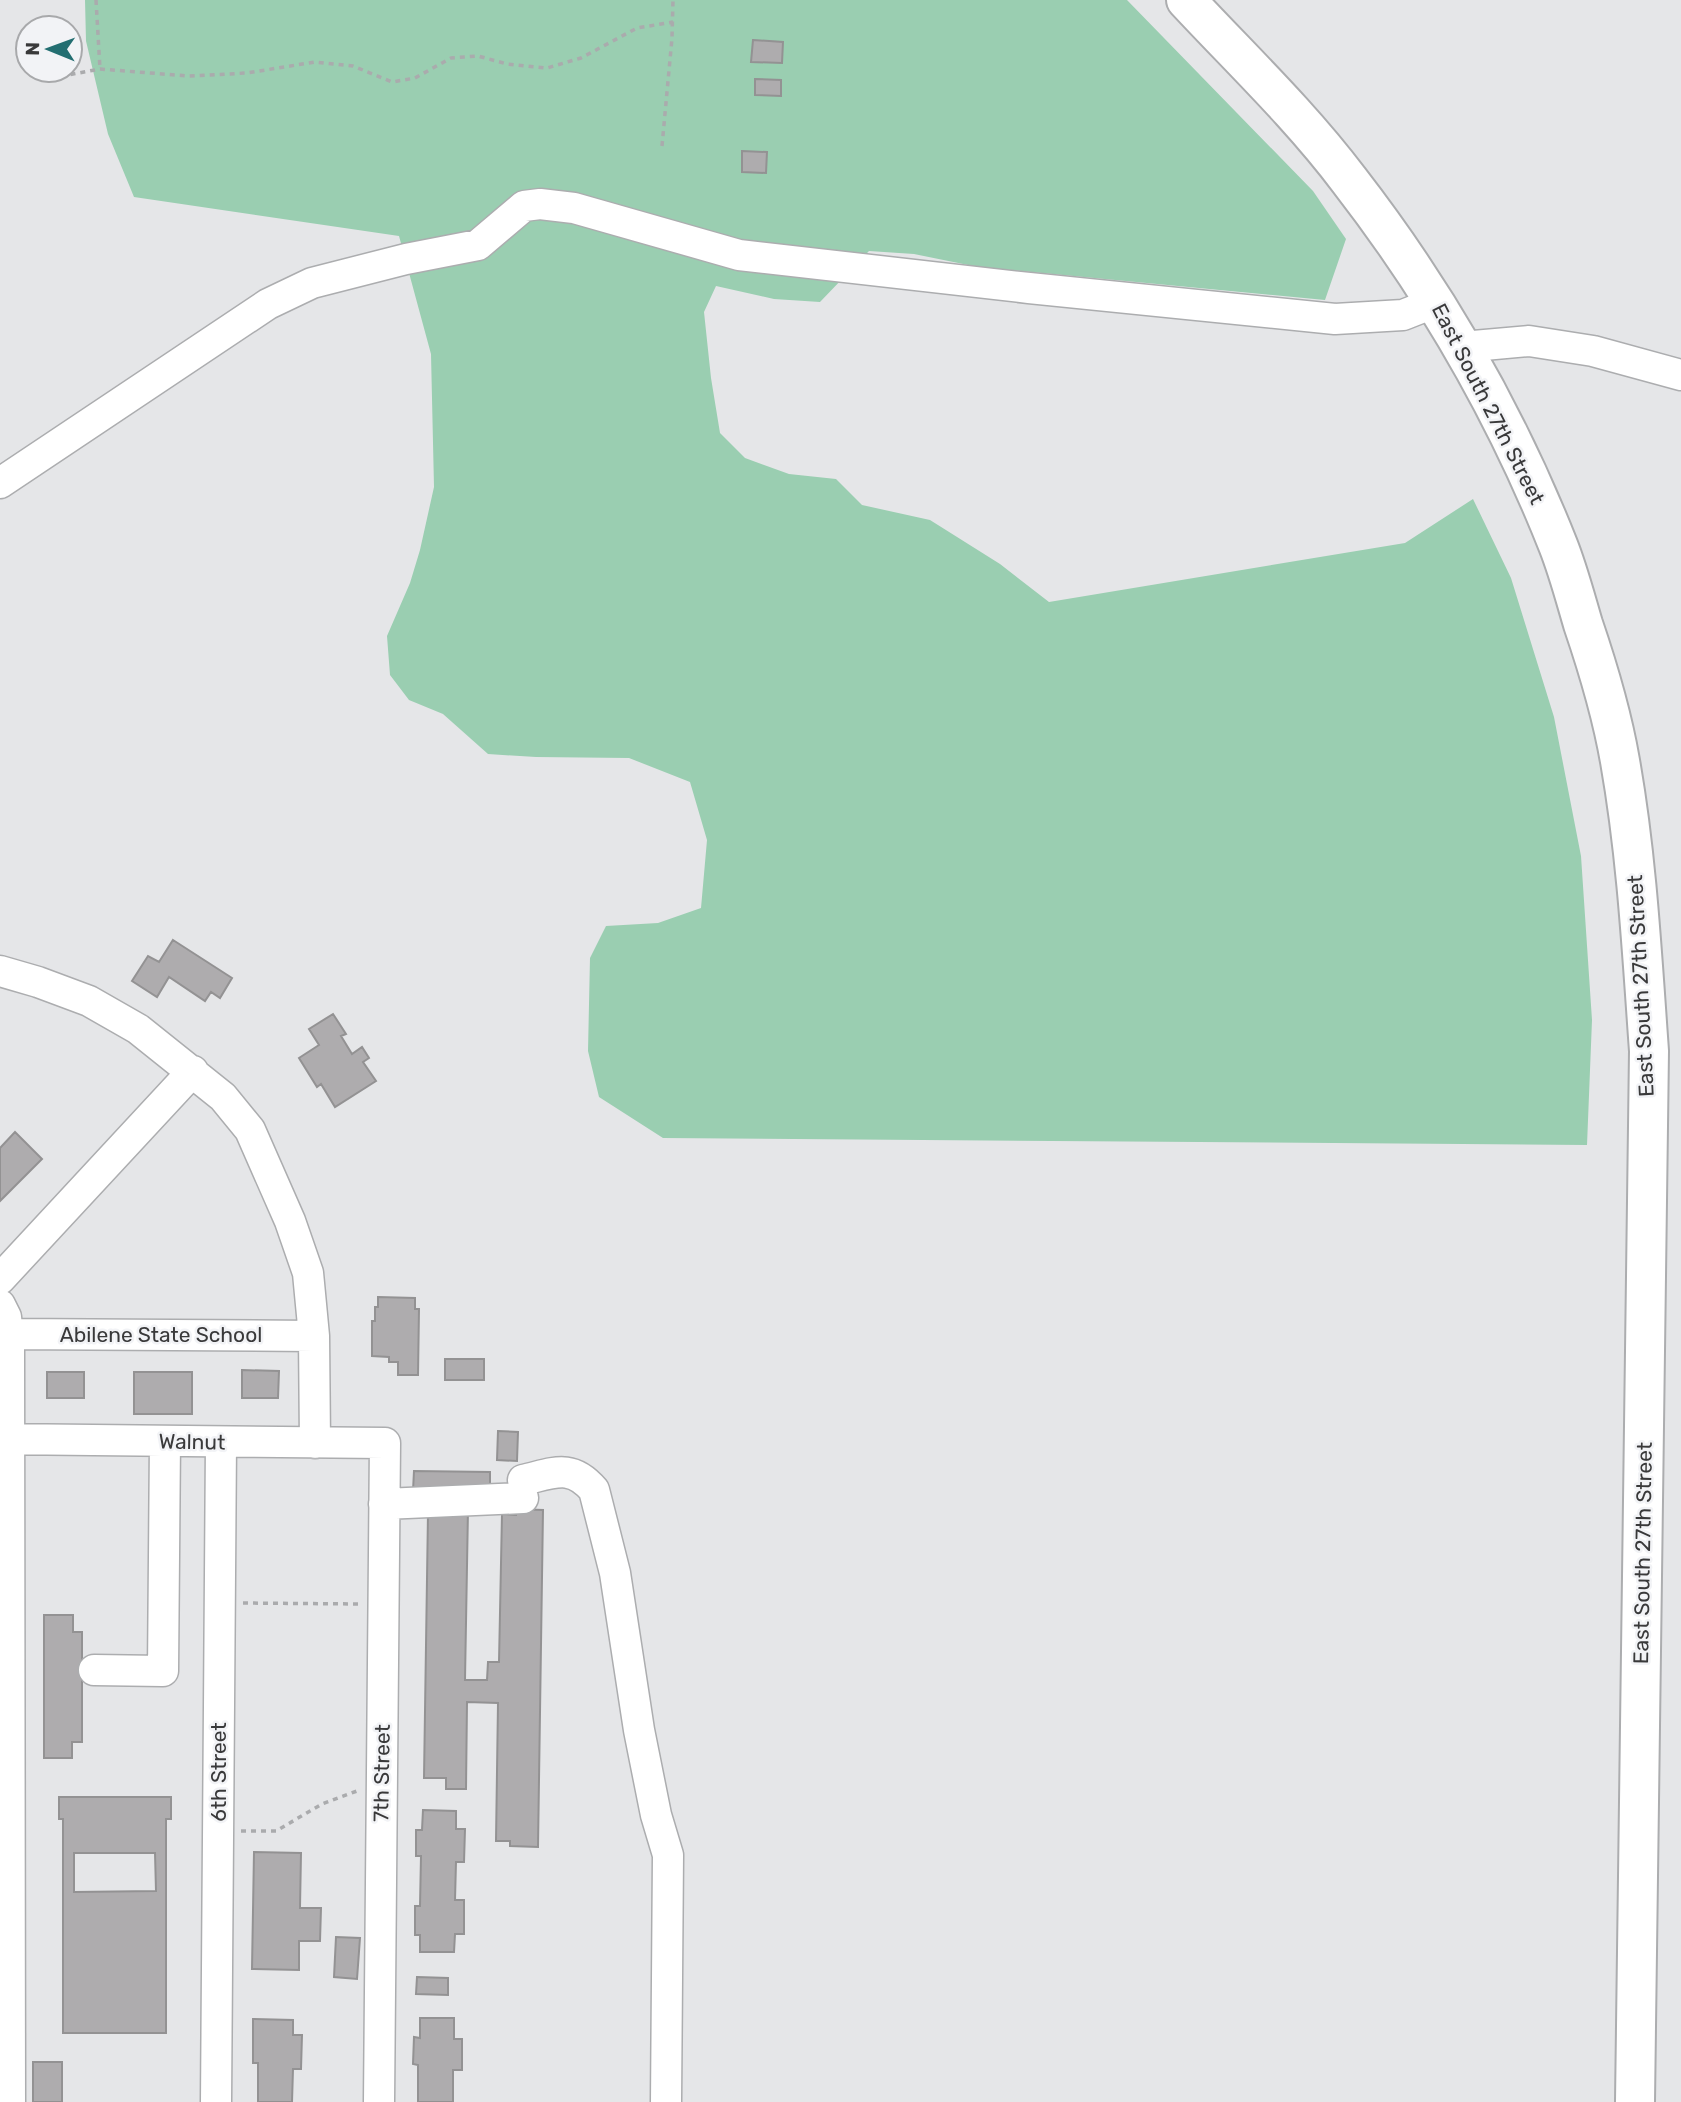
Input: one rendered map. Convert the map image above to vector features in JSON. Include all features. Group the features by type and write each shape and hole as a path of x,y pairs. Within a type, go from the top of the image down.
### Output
{"main road":[{"name":"East South 27th Street","path":"1186,0 1290,108 1340,168 1397,244 1462,347 1524,463 1559,547 1595,661 1620,761 1636,881 1649,1051 1635,2102"}],"street":[{"path":"0,483 268,304 312,283 406,259 478,246 524,206 540,204 574,208 739,255 1042,290 1335,319 1403,316 1436,302"},
{"path":"1462,347 1529,341 1593,351 1681,375"},
{"path":"0,971 89,1001 138,1029 223,1097 250,1130 290,1221 308,1273 314,1336 315,1443"},
{"path":"0,1279 193,1071"},
{"path":"0,1305 6,1317 8,1341 5,1439 5,1994 10,2102"},
{"name":"Abilene State School","path":"8,1341 314,1336"},
{"name":"Walnut","path":"5,1439 385,1443"},
{"path":"94,1670 163,1671 166,1441"},
{"name":"6th Street","path":"216,2102 221,1442"},
{"name":"7th Street","path":"379,2102 385,1443"},
{"path":"384,1503 523,1489 552,1473 574,1473 594,1490 615,1573 644,1754 656,1815 668,1855 666,2102"}],"path":[{"path":"96,0 100,69"},
{"path":"662,146 673,0"},
{"path":"84,72 100,69 188,76 247,73 315,62 353,66 392,82 415,78 451,58 478,56 507,64 547,68 581,58 637,28 673,22"},
{"path":"220,1602 384,1604"},
{"path":"218,1831 276,1832 322,1804 348,1793 382,1788"}],"green space":[{"path":"85,0 1127,0 1313,191 1346,239 1325,300 978,267 914,254 869,251 820,302 774,299 716,286 704,312 720,433 745,458 789,474 836,479 862,505 930,520 1000,564 1049,602 1405,543 1473,499 1511,578 1554,717 1581,856 1592,1020 1587,1145 663,1138 599,1097 588,1051 590,958 606,926 658,923 701,908 707,840 690,782 629,758 488,754 443,714 409,700 390,675 387,636 410,583 434,487 431,354 399,236 134,197 108,134 86,41"}],"building":[{"path":"753,40 783,42 782,63 751,62"},
{"path":"755,79 781,80 781,96 755,95"},
{"path":"742,151 767,152 766,173 742,172"},
{"path":"173,940 232,978 220,998 211,992 205,1001 169,977 157,997 132,981 148,956 159,962"},
{"path":"333,1014 346,1034 341,1036 352,1054 362,1047 369,1058 363,1062 376,1081 335,1107 321,1084 317,1087 299,1058 319,1045 309,1029"},
{"path":"15,1132 42,1159 0,1201 0,1148"},
{"path":"378,1297 415,1298 415,1309 419,1309 418,1375 398,1375 398,1362 389,1362 389,1357 372,1356 372,1321 375,1321"},
{"path":"445,1359 484,1359 484,1380 445,1380"},
{"path":"242,1370 279,1371 278,1398 242,1398"},
{"path":"47,1372 84,1372 84,1398 47,1398"},
{"path":"134,1372 192,1372 192,1414 134,1414"},
{"path":"498,1431 518,1432 517,1461 497,1460"},
{"path":"414,1471 490,1472 490,1492 413,1491"},
{"path":"468,1509 465,1680 487,1680 488,1662 499,1662 502,1514 516,1515 516,1509 543,1510 538,1847 510,1846 510,1841 496,1841 498,1703 467,1702 466,1789 446,1789 446,1778 424,1778 428,1513"},
{"path":"44,1615 73,1615 73,1632 82,1632 82,1742 72,1742 72,1758 44,1758"},
{"path":"59,1797 171,1797 171,1819 166,1819 166,2033 63,2033 63,1819 59,1819","holes":["74,1853 155,1853 156,1891 74,1892"]},
{"path":"423,1810 456,1811 456,1829 465,1829 464,1862 456,1862 455,1900 464,1900 464,1934 455,1934 454,1952 420,1952 420,1935 415,1935 415,1906 420,1906 421,1856 416,1856 416,1830 422,1830"},
{"path":"254,1852 301,1853 300,1908 321,1908 320,1941 299,1941 299,1970 252,1969"},
{"path":"336,1937 360,1938 357,1979 334,1977"},
{"path":"417,1977 448,1978 448,1995 416,1994"},
{"path":"420,2018 454,2018 454,2039 462,2039 462,2070 453,2070 453,2102 418,2102 418,2065 413,2064 414,2037 420,2038"},
{"path":"253,2019 293,2020 293,2035 302,2035 301,2069 293,2069 292,2102 258,2102 258,2063 253,2063"},
{"path":"33,2062 62,2062 62,2102 33,2102"}]}
